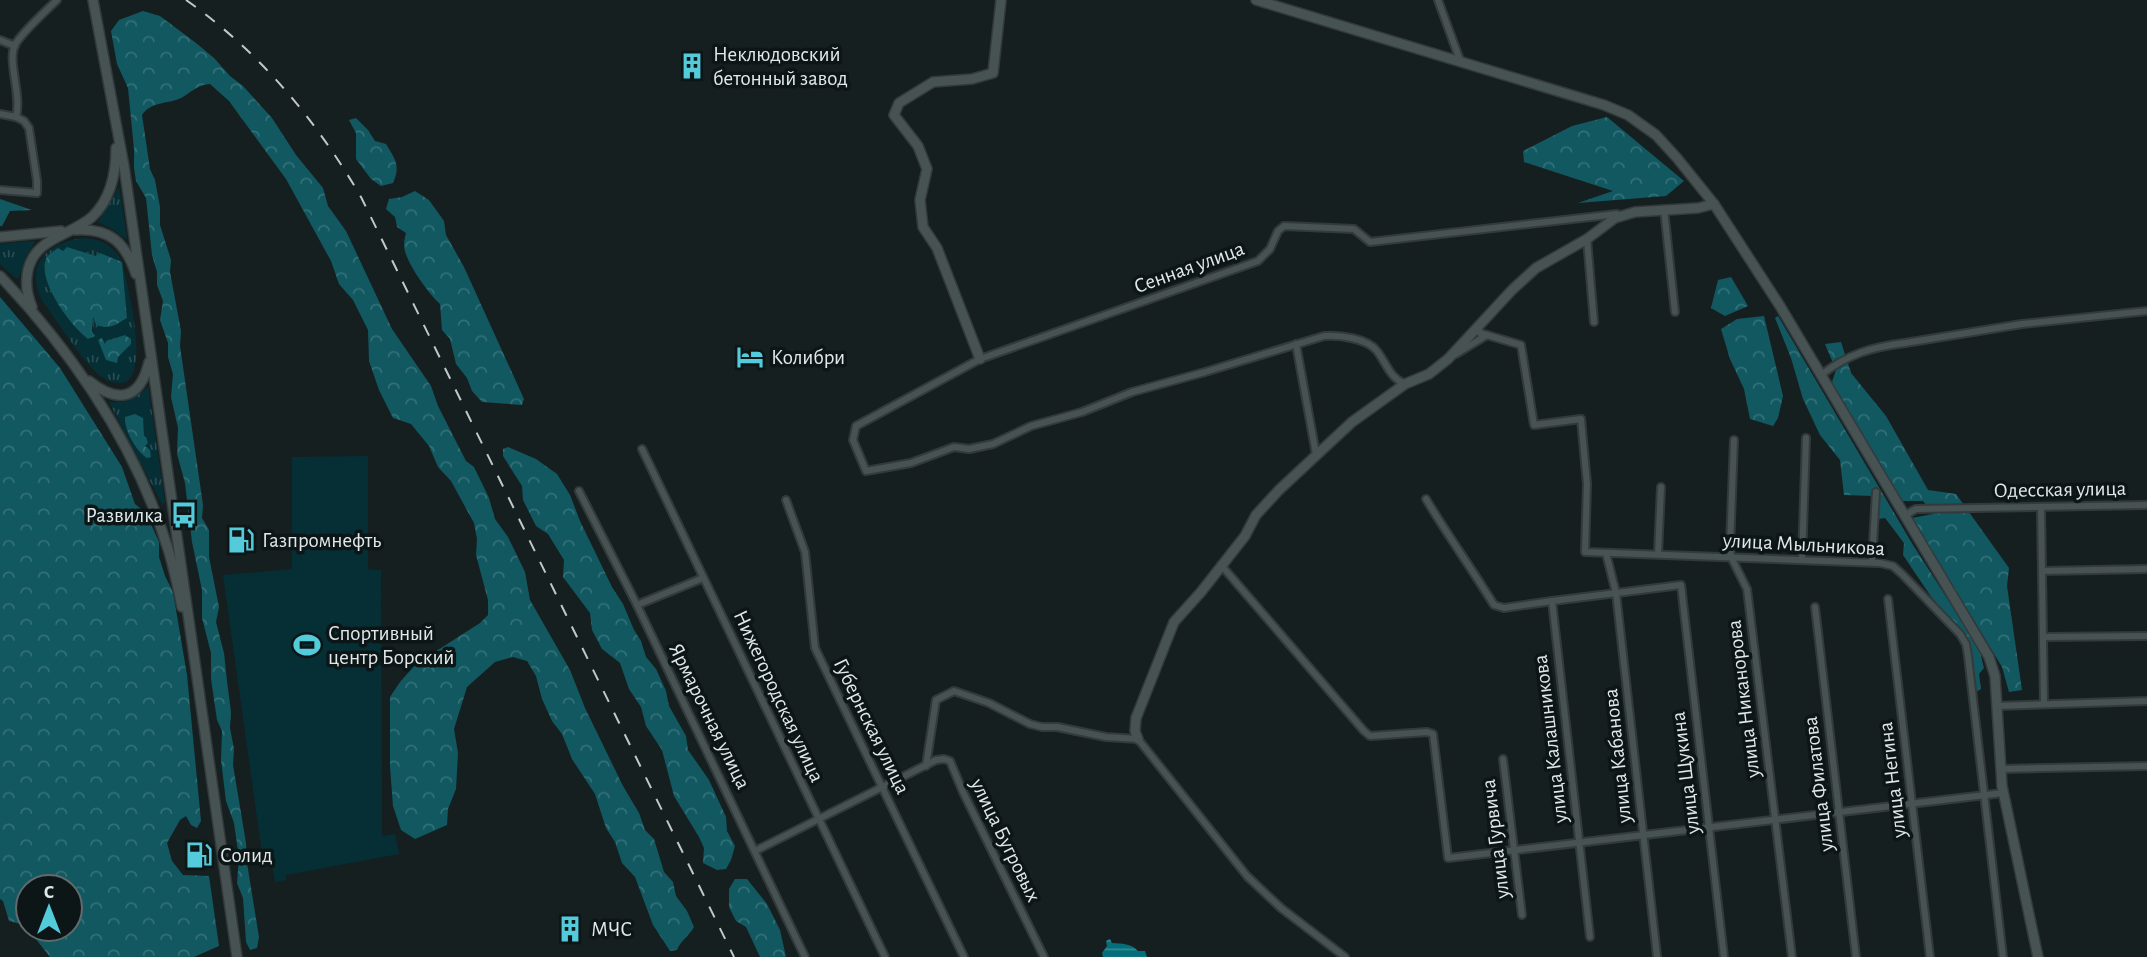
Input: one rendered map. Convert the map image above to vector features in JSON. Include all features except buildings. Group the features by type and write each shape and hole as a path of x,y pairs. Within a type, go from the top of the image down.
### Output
{"street":[{"path":"16,117 19,99 14,64 15,46 57,0"},
{"path":"93,0 132,217 237,957"},
{"path":"980,359 941,257 923,227 920,200 927,169 918,146 894,115 899,103 933,82 972,79 993,73 1001,0"},
{"path":"1256,0 1587,99 1628,115 1666,145 1714,204 1780,306 1985,648 1993,666 2003,793 2038,957"},
{"path":"1438,0 1461,62"},
{"path":"0,40 15,46"},
{"path":"0,114 16,117 24,121 29,128 37,193 0,190"},
{"path":"34,312 27,288 29,265 46,243 93,215 111,188 116,164 116,122"},
{"path":"1448,359 1512,289 1536,268 1587,239 1606,224 1625,213 1698,208 1714,204"},
{"path":"1664,209 1675,312"},
{"name":"Сенная улица","path":"1296,344 1132,392 1082,412 1031,426 993,444 969,449 954,447 911,463 866,471 853,440 856,426 980,359 1249,266 1270,249 1284,226 1354,229 1370,242 1625,213"},
{"path":"0,237 94,230 113,238 123,247 130,258 141,289"},
{"path":"1587,239 1594,322"},
{"path":"0,276 34,312 85,378 119,435 169,549 192,654"},
{"path":"1821,375 1841,360 1892,344 2022,324 2147,311"},
{"path":"1478,327 1480,333 1487,335"},
{"path":"1317,454 1296,344 1330,335 1367,343 1376,349 1394,378 1405,384"},
{"path":"1346,957 1281,908 1247,876 1138,738 1134,724 1172,627 1245,536 1256,515 1279,490 1362,414 1405,384 1429,374 1487,335"},
{"name":"улица Мыльникова","path":"1487,335 1521,345 1534,425 1581,419 1587,484 1585,552 1872,562 1889,565 1902,573 1960,634 1966,644 2003,957"},
{"path":"85,378 111,395 129,394 142,383 150,358"},
{"path":"1802,560 1806,438"},
{"name":"улица Никанорова","path":"1734,440 1731,557 1747,589 1792,957"},
{"name":"Нижегородская улица","path":"642,449 884,957"},
{"path":"1658,554 1661,487"},
{"name":"Ярмарочная улица","path":"579,491 637,605 805,957"},
{"path":"1872,562 1876,492"},
{"path":"1426,499 1494,605 1504,608 1616,593"},
{"name":"Губернская улица","path":"786,500 805,552 815,648 964,957"},
{"name":"Одесская улица","path":"1905,515 1916,509 2147,505"},
{"path":"2041,508 2045,704"},
{"name":"улица Кабанова","path":"1606,553 1616,593 1657,956"},
{"path":"1220,565 1370,736 1427,732 1433,734 1448,858 2003,793"},
{"path":"2042,571 2147,569"},
{"path":"637,605 703,578"},
{"name":"улица Щукина","path":"1616,593 1681,585 1724,957"},
{"name":"улица Негина","path":"1888,599 1930,957"},
{"name":"улица Калашникова","path":"1552,601 1590,937"},
{"name":"улица Филатова","path":"1815,607 1856,957"},
{"path":"2043,638 2147,636"},
{"path":"755,851 926,766 936,700 954,691 995,705 1030,724 1106,737 1138,738"},
{"path":"1997,706 2147,701"},
{"name":"улица Гурвича","path":"1503,759 1522,915"},
{"name":"улица Бугровых","path":"926,766 936,760 950,761 1044,957"},
{"path":"2000,769 2147,766"}],"green space":[{"path":"143,11 160,16 196,43 243,86 272,118 296,155 323,188 328,206 346,231 392,329 431,386 438,406 466,461 474,467 489,498 495,519 508,537 525,572 530,600 570,670 585,708 639,813 645,830 654,839 664,872 673,882 676,896 694,927 677,950 670,951 653,925 635,877 622,863 615,842 606,828 595,794 552,721 536,676 527,661 513,657 495,662 467,687 454,729 458,753 456,789 448,809 447,825 415,839 401,830 393,806 390,697 416,664 480,623 488,615 488,600 476,555 474,523 451,481 438,467 429,446 411,424 393,418 369,361 368,330 353,300 339,284 331,261 286,179 229,101 210,84 205,84 179,99 154,106 142,115 150,169 160,207 160,225 171,260 170,272 181,331 180,346 203,505 202,518 209,530 209,557 219,607 216,622 224,653 234,749 233,765 259,937 257,948 250,950 246,942 243,898 237,883 239,858 234,823 226,801 221,760 222,731 217,720 211,679 211,653 202,618 202,590 192,542 185,483 177,454 178,428 171,397 173,374 168,357 168,343 160,320 163,301 157,285 157,272 152,255 146,198 136,181 128,88 117,64 111,31 119,20"},
{"path":"1607,117 1684,181 1666,196 1578,203 1613,191 1524,162 1523,151 1572,126"},
{"path":"356,118 375,141 386,144 392,154 397,167 393,183 381,186 371,179 356,159 356,133 349,120"},
{"path":"119,187 127,238 126,239 98,222"},
{"path":"415,191 429,200 444,221 446,235 464,267 524,399 522,405 482,402 456,364 450,339 442,330 440,304 412,267 405,251 406,233 397,227 395,217 386,209 389,199"},
{"path":"0,199 32,210 10,211 0,226"},
{"path":"83,238 101,241 115,251 122,261 132,306 136,343 133,373 126,382 113,382 97,373 80,354 42,300 37,287 38,265 50,250","holes":["68,247 96,256 100,253 122,262 127,318 113,326 101,327 96,325 91,309 94,335 88,339 73,325 57,303 46,279 47,257 58,249 63,251","125,335 131,344 117,357 117,363 106,360 99,340 102,338 104,346 106,341"]},
{"path":"35,242 26,256 19,278 16,278 0,264 0,244"},
{"path":"67,247 96,256 100,253 122,262 127,318 113,326 105,327 96,325 93,317 92,331 95,336 88,339 73,325 57,303 46,279 47,257 58,248 63,251"},
{"path":"1731,277 1748,306 1725,316 1711,308 1718,280"},
{"path":"0,297 60,368 122,467 135,504 146,513 159,542 159,557 173,592 187,675 201,821 197,828 191,825 186,816 180,820 167,843 172,861 183,875 209,876 219,946 194,957 50,957 39,943 84,943 84,873 14,873 14,922 9,921 0,899"},
{"path":"1764,316 1783,396 1778,418 1773,426 1750,419 1744,389 1730,359 1721,329 1737,319"},
{"path":"1778,316 1913,545 1979,648 1984,668 1979,674 1981,689 1976,692 1970,642 1932,598 1903,555 1904,543 1885,518 1879,519 1873,496 1844,495 1840,460 1820,435 1803,399 1775,318"},
{"path":"125,335 131,339 131,344 118,357 117,363 106,360 98,340 102,338 105,344 106,341"},
{"path":"1841,342 1851,373 1886,416 1928,490 1956,494 2009,568 2007,586 2022,690 2009,692 2002,667 1912,518 1933,514 1923,501 1902,501 1831,385 1836,370 1825,344"},
{"path":"148,386 165,503 162,504 109,402 130,400","holes":["126,417 144,436 147,458 132,440"]},
{"path":"135,414 143,418 144,436 148,443 145,446 150,450 151,457 143,455 129,434 125,417"},
{"path":"508,447 536,459 557,474 570,495 612,587 641,641 646,657 656,669 666,691 669,706 686,736 688,750 709,780 726,817 727,831 735,846 726,869 717,870 703,863 704,848 674,796 662,750 646,726 641,707 629,689 620,663 602,649 592,630 590,613 563,577 564,560 548,534 536,526 523,500 522,486 503,456 503,449"},
{"name":"Спортивный центр Борский","path":"368,456 368,567 369,570 381,570 382,836 395,834 399,854 286,875 286,880 275,882 270,852 262,853 223,575 292,569 292,457"},
{"path":"735,879 747,879 767,904 780,930 786,957 760,957 746,927 736,921 729,907 729,889"}],"shaded area":[{"path":"1110,939 1112,943 1126,944 1138,951 1145,951 1147,957 1103,957 1106,941"}],"railway":[{"path":"186,0 238,42 284,89 325,141 361,197 734,957"}],"place":[{"name":"Неклюдовский бетонный завод","path":"692,66"},
{"name":"Колибри","path":"750,357"},
{"name":"Развилка","path":"184,515"},
{"name":"Газпромнефть","path":"241,540"},
{"name":"Спортивный центр Борский","path":"307,645"},
{"name":"Солид","path":"199,855"},
{"name":"МЧС","path":"570,929"}]}
